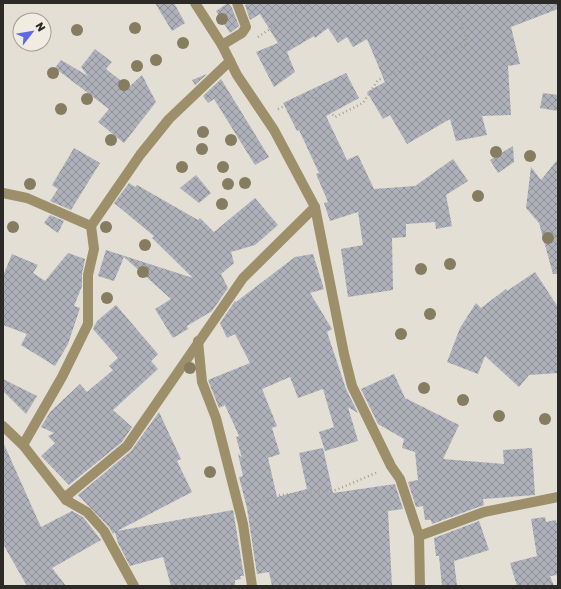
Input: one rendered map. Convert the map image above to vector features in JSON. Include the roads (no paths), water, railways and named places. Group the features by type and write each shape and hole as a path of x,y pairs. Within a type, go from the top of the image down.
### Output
{"street":[{"path":"195,3 222,45 237,75 264,115 315,207 344,354 352,386 391,466 400,479 419,536 420,586"},
{"path":"222,45 242,33 246,27 237,3"},
{"path":"23,445 62,377 88,324 88,275 94,249 91,226 140,155 164,125 230,61"},
{"path":"3,193 27,198 91,226"},
{"path":"66,500 69,494 127,446 198,341 243,278 315,207"},
{"path":"198,341 202,382 216,418 243,524 252,586"},
{"path":"3,426 23,445 66,500 86,512 104,531 134,586"},
{"path":"419,536 484,512 558,497"}]}
